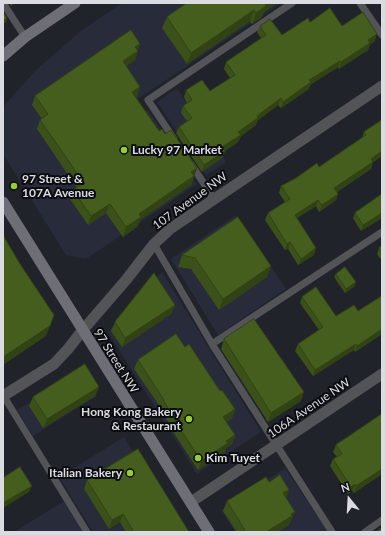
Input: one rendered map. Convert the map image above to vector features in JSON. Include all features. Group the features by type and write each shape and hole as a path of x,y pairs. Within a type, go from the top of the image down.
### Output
{"main road":[{"path":"3,56 25,37 75,3"},
{"name":"97 Street NW","path":"3,202 82,331 209,532"}],"street":[{"name":"107 Avenue NW","path":"3,395 54,364 126,280 154,244 170,229 382,86"},
{"name":"106A Avenue NW","path":"191,502 382,374"}],"lane":[{"path":"3,3 25,37"},
{"path":"178,145 148,100 292,3"},
{"path":"360,3 382,35"},
{"path":"186,158 214,199"},
{"path":"212,344 382,232"},
{"path":"154,244 212,344 332,532"},
{"path":"3,395 87,532"},
{"path":"365,532 382,520"}],"shaded area":[{"path":"122,3 281,3 132,103 140,115 148,110 197,184 86,259 66,255 3,154 3,107 36,70 82,30"},
{"path":"177,88 226,162 206,175 157,102"},
{"path":"236,215 286,289 218,335 171,259"},
{"path":"162,272 261,432 197,474 108,332"},
{"path":"81,371 97,396 33,436 17,410"},
{"path":"124,437 183,532 93,532 59,477"},
{"path":"285,468 328,532 235,532 221,510"},
{"path":"64,501 83,532 14,532"}],"building":[{"path":"187,3 265,3 266,6 256,13 254,10 191,53 167,17"},
{"path":"330,8 342,26 363,12 377,34 368,40 370,43 341,62 340,61 309,80 311,82 283,102 281,98 257,116 258,118 238,132 241,135 222,147 225,151 204,165 179,127 192,118 183,106 192,100 186,90 202,80 210,91 235,75 226,62 266,35 260,26 270,19 282,35 308,18 310,22"},
{"path":"3,12 7,18 3,21"},
{"path":"131,30 140,44 135,47 138,51 123,61 140,87 132,92 159,131 162,129 165,134 171,130 197,168 191,172 194,176 139,214 141,217 126,227 110,204 91,216 73,190 84,183 40,120 48,114 35,96"},
{"path":"382,120 382,151 371,159 373,162 334,188 338,194 322,205 318,200 295,215 316,248 301,259 290,242 287,244 268,213 290,199 281,186 296,178 317,163 319,167 366,135 364,132"},
{"path":"382,194 382,213 363,225 355,213"},
{"path":"238,217 271,266 223,299 195,258 182,255"},
{"path":"3,235 20,264 54,315 50,326 3,357"},
{"path":"345,267 356,282 346,289 336,274"},
{"path":"154,273 175,305 125,338 115,322"},
{"path":"316,287 336,316 354,305 358,311 382,296 382,329 357,346 356,344 315,370 298,344 323,327 302,297"},
{"path":"254,319 304,392 271,413 224,339"},
{"path":"176,334 185,347 189,344 220,391 222,390 235,409 223,417 235,435 226,441 228,443 201,461 138,360"},
{"path":"85,364 99,387 47,419 33,397"},
{"path":"382,414 382,469 356,486 355,484 351,487 333,459 342,454 336,445"},
{"path":"138,449 189,532 134,532 123,514 112,520 87,480"},
{"path":"20,467 32,486 3,503 3,478"},
{"path":"280,475 289,490 283,493 295,512 291,514 292,516 266,532 246,532 227,501 266,477 269,482"},
{"path":"382,528 382,532 376,532"}],"place":[{"name":"Lucky 97 Market","path":"124,150"},
{"name":"97 Street & 107A Avenue","path":"14,186"},
{"name":"Hong Kong Bakery & Restaurant","path":"189,419"},
{"name":"Kim Tuyet","path":"198,458"},
{"name":"Italian Bakery","path":"130,473"}]}
